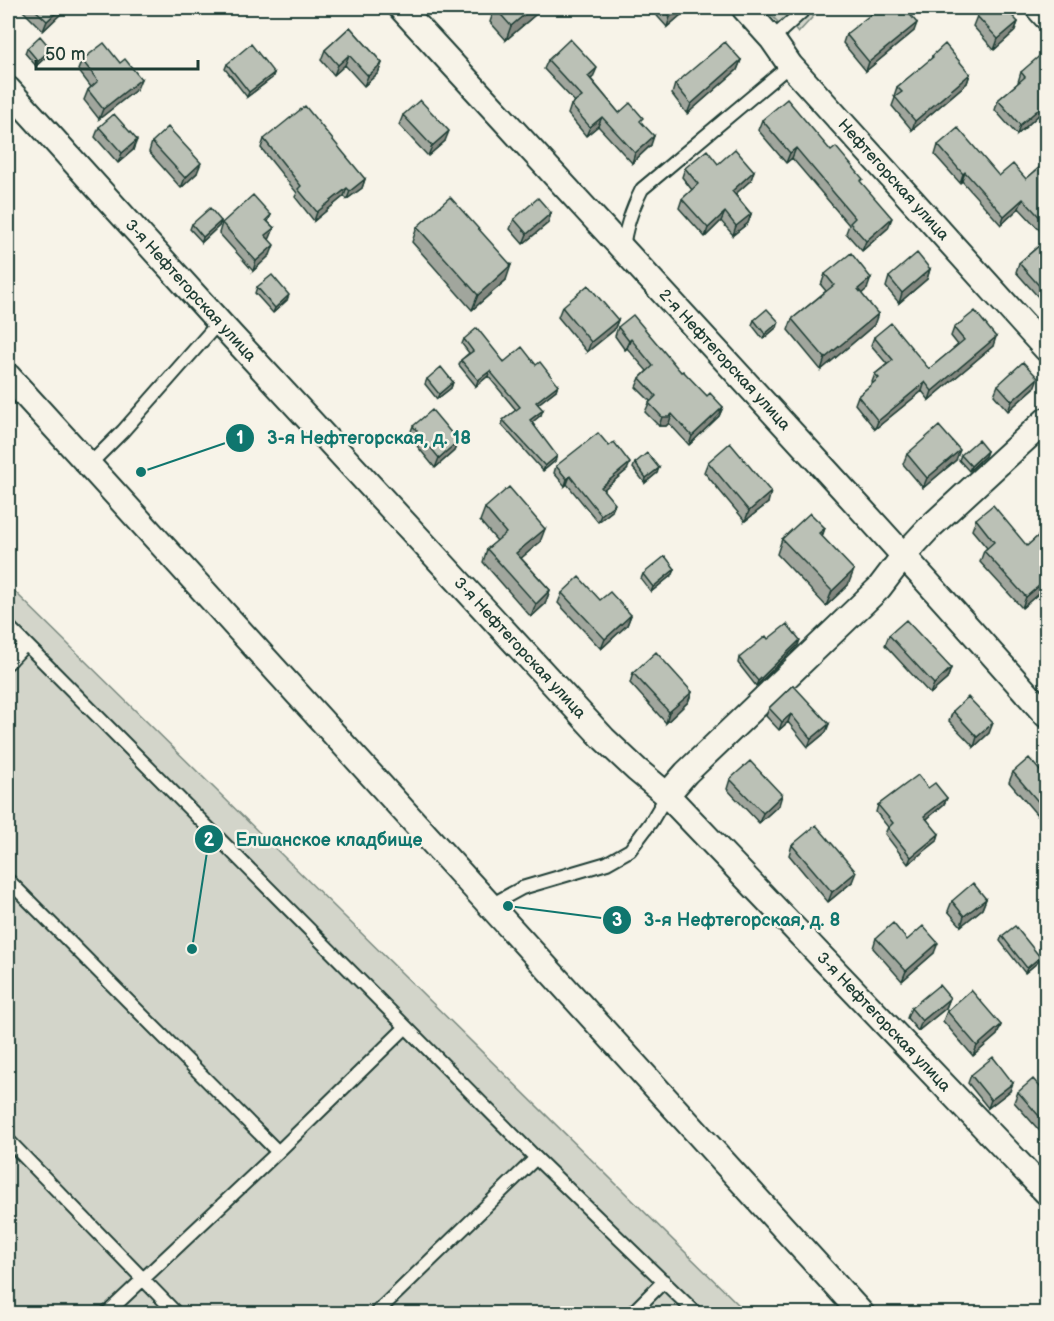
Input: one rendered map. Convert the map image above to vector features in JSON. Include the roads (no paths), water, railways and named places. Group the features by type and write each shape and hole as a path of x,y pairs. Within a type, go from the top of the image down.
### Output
{"street":[{"name":"2-я Нефтегорская улица","path":"401,8 904,554 1047,715"},
{"name":"Нефтегорская улица","path":"744,8 772,39 790,65 1047,350"},
{"path":"1038,8 1047,17"},
{"name":"3-я Нефтегорская улица","path":"8,89 604,740 667,795 1047,1192"},
{"path":"8,376 862,1314"},
{"path":"667,795 686,773 879,588 904,554 929,528 1047,420"}],"lane":[{"path":"772,39 806,8"},
{"path":"623,251 624,236 632,208 642,189 790,65"},
{"path":"89,465 219,322"},
{"path":"8,626 536,1158 697,1314"},
{"path":"8,663 26,645"},
{"path":"489,906 522,888 607,863 630,850 667,795"},
{"path":"8,880 278,1152"},
{"path":"106,1314 278,1152 406,1027"},
{"path":"8,1140 177,1314"},
{"path":"375,1314 536,1158"},
{"path":"631,1314 664,1281"}],"place":[{"name":"3-я Нефтегорская, д. 18","path":"141,472"},
{"name":"3-я Нефтегорская, д. 8","path":"508,906"},
{"name":"Елшанское кладбище","path":"192,949"}]}
